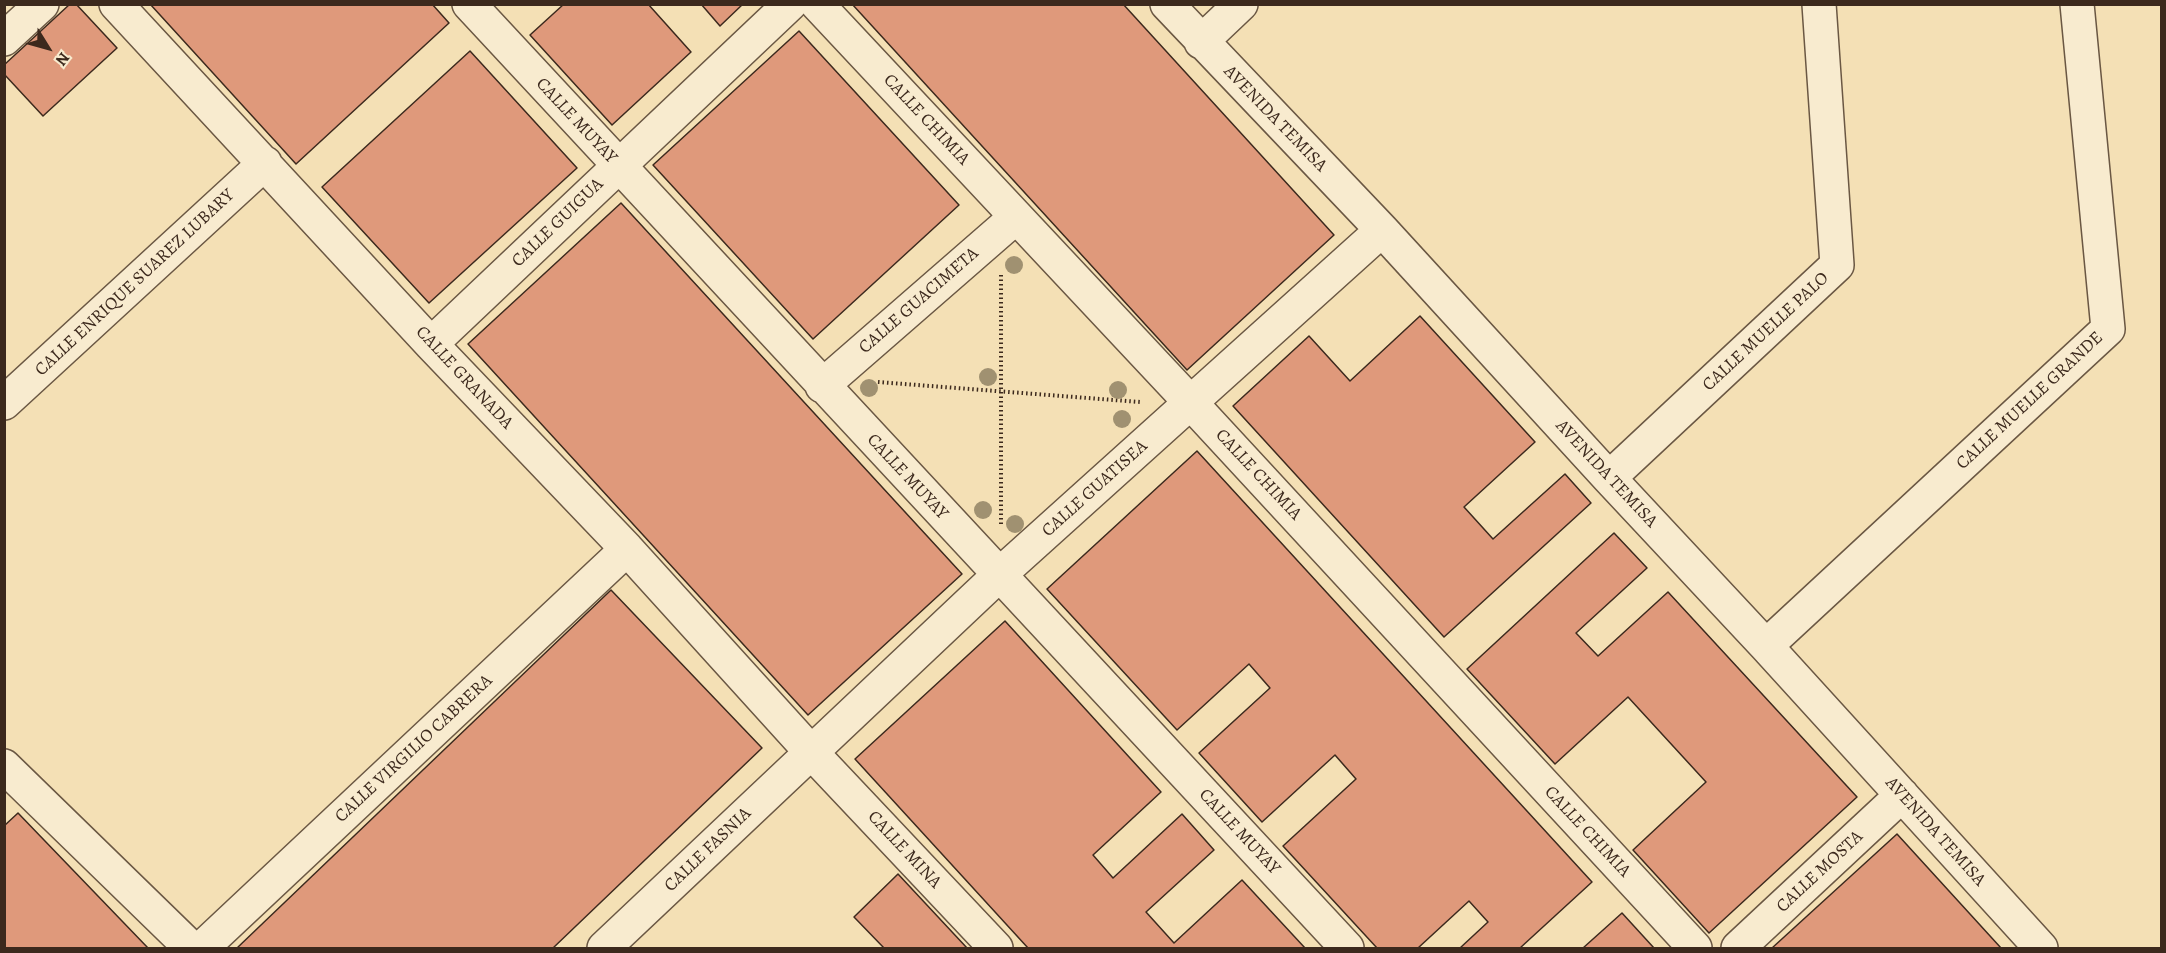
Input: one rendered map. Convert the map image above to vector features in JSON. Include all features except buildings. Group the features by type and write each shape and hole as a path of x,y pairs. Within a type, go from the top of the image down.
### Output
{"street":[{"path":"4,39 42,4"},
{"name":"CALLE GRANADA","path":"116,4 431,344 627,549 811,752"},
{"name":"CALLE MUYAY","path":"469,4 618,166 833,376 999,575 1347,948"},
{"name":"CALLE GUIGUA","path":"431,344 790,4"},
{"name":"CALLE CHIMIA","path":"817,4 1191,403 1695,948"},
{"name":"AVENIDA TEMISA","path":"1167,4 1382,230 2041,948"},
{"path":"1201,42 1241,4"},
{"name":"CALLE MUELLE PALO","path":"1609,478 1837,266 1819,4"},
{"name":"CALLE MUELLE GRANDE","path":"1766,646 2108,329 2077,4"},
{"name":"CALLE ENRIQUE SUAREZ LUBARY","path":"4,403 265,163"},
{"name":"CALLE GUACIMETA","path":"833,376 1016,217"},
{"name":"CALLE GUATISEA","path":"811,752 999,575 1382,230"},
{"name":"CALLE VIRGILIO CABRERA","path":"202,948 627,549"},
{"name":"CALLE FASNIA","path":"604,948 811,752"},
{"name":"CALLE MINA","path":"811,752 996,948"},
{"path":"10,782 191,948"},
{"name":"CALLE MOSTA","path":"1738,948 1902,795"}],"path":[{"path":"1001,273 1002,529"},
{"path":"833,376 858,381 1146,402"}]}
